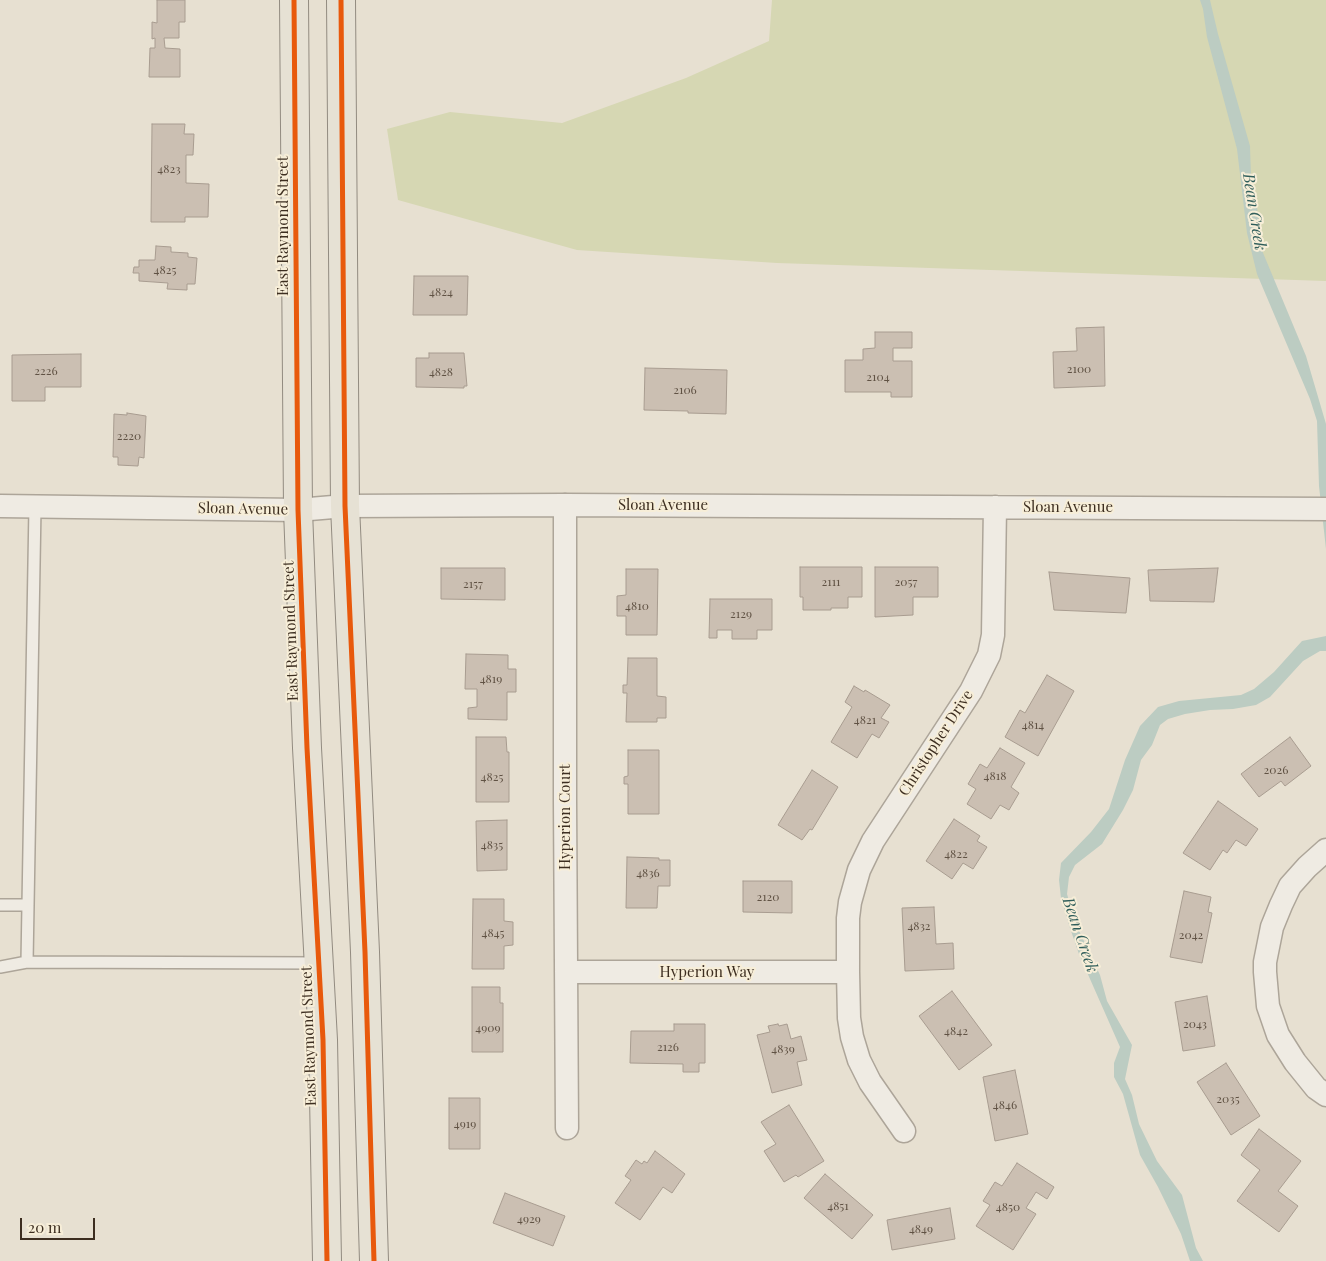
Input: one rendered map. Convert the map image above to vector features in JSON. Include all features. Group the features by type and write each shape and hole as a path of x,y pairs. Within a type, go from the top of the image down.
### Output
{"main road":[{"name":"East Raymond Street","path":"294,0 298,510 307,748 326,1133 327,1261"},
{"path":"341,0 345,506 366,952 374,1261"}],"street":[{"name":"Sloan Avenue","path":"0,506 298,510 345,506 565,505 1326,509"},
{"name":"Hyperion Court","path":"565,505 567,1128"},
{"name":"Christopher Drive","path":"904,1131 870,1082 859,1060 852,1037 848,972 848,918 850,902 859,870 869,848 971,691 989,655 993,635 995,507"},
{"path":"1326,850 1290,886 1280,905 1272,927 1265,962 1267,1000 1278,1035 1294,1062 1316,1088 1326,1095"},
{"name":"Hyperion Way","path":"566,972 848,972"}],"lane":[{"path":"26,962 35,507"},
{"path":"0,905 28,905"},
{"path":"0,967 26,962 318,963"}],"green space":[{"path":"772,0 1326,0 1326,281 777,263 577,250 398,200 387,129 450,112 562,123 686,78 769,41"}],"water":[{"name":"Bean Creek","path":"1200,0 1210,0 1250,146 1251,177 1260,224 1261,248 1306,356 1326,424 1326,549 1319,486 1317,421 1310,399 1257,274 1247,233 1237,149 1207,37"},
{"name":"Bean Creek","path":"1326,636 1326,651 1320,651 1303,661 1270,697 1256,705 1185,714 1168,719 1160,725 1152,745 1141,760 1133,790 1123,810 1102,844 1075,865 1069,877 1067,894 1075,922 1100,975 1107,1001 1132,1045 1125,1079 1132,1095 1139,1124 1157,1161 1182,1195 1196,1248 1203,1261 1190,1261 1181,1234 1140,1155 1123,1094 1114,1077 1114,1063 1120,1047 1079,954 1070,928 1061,898 1059,880 1061,863 1091,832 1109,809 1125,760 1140,726 1158,707 1179,701 1241,695 1254,689 1274,672 1302,641"}],"building":[{"path":"157,0 185,0 185,22 179,22 179,38 164,38 165,48 180,49 180,77 149,77 150,48 155,48 155,38 152,39 152,22 157,23"},
{"path":"152,124 185,124 184,134 194,134 193,155 186,155 186,183 209,184 208,217 185,217 185,222 151,222"},
{"path":"156,246 171,247 171,252 188,253 188,257 197,258 195,284 187,284 187,290 167,289 168,283 139,281 139,273 133,273 134,267 139,267 139,260 155,260"},
{"path":"414,276 468,276 467,315 413,315"},
{"path":"1104,327 1105,386 1054,388 1053,352 1077,351 1076,328"},
{"path":"875,332 912,332 912,348 893,348 893,361 912,361 912,397 891,397 891,392 845,392 845,360 863,360 863,349 875,348"},
{"path":"429,353 464,353 467,386 464,386 464,388 416,387 416,358 429,358"},
{"path":"81,354 81,387 45,387 45,401 12,401 12,355"},
{"path":"645,368 727,370 726,414 644,410"},
{"path":"127,413 146,416 144,458 139,457 138,466 118,465 118,457 113,457 114,414 127,415"},
{"path":"800,567 862,567 862,597 848,597 848,608 803,610 803,597 800,597"},
{"path":"875,567 938,567 938,597 913,597 913,615 875,617"},
{"path":"441,568 505,568 505,600 441,599"},
{"path":"1218,568 1214,602 1150,601 1148,570"},
{"path":"626,569 658,569 657,635 626,635 626,616 617,616 617,596 626,595"},
{"path":"1049,572 1130,578 1126,613 1054,610"},
{"path":"710,599 772,599 772,630 757,630 757,639 732,639 732,630 717,630 717,638 709,638"},
{"path":"466,654 508,655 508,669 516,669 516,692 507,692 507,720 468,719 468,708 477,707 477,689 465,689"},
{"path":"628,658 657,658 657,696 666,697 666,718 657,718 657,722 626,722 627,693 623,693 623,685 627,685"},
{"path":"1047,675 1074,691 1038,756 1005,737 1020,710 1025,713"},
{"path":"854,686 864,692 865,690 890,705 881,718 889,722 879,738 872,734 857,758 831,742 852,707 845,702"},
{"path":"476,737 506,737 507,752 509,752 509,802 476,802"},
{"path":"1290,737 1311,766 1285,786 1281,781 1259,797 1241,774"},
{"path":"1000,748 1025,763 1011,787 1019,793 1009,810 1000,805 991,819 967,804 976,789 968,784 980,764 987,768"},
{"path":"628,750 659,750 659,814 628,814 628,784 624,784 624,777 628,776"},
{"path":"812,770 838,787 812,830 810,829 802,840 778,825"},
{"path":"1218,801 1258,829 1246,846 1236,840 1227,853 1223,850 1210,870 1183,853"},
{"path":"954,819 980,836 977,841 987,847 973,869 963,863 952,879 926,861"},
{"path":"507,820 507,870 477,871 476,821"},
{"path":"627,857 670,860 670,886 658,886 657,908 626,908"},
{"path":"743,881 792,881 792,913 743,912"},
{"path":"1184,891 1211,897 1208,912 1212,913 1202,963 1170,957"},
{"path":"473,899 504,899 504,921 513,922 513,945 504,946 504,969 472,969"},
{"path":"934,907 936,944 953,943 954,969 905,971 902,908"},
{"path":"472,987 500,987 500,1003 503,1003 503,1052 472,1052"},
{"path":"952,991 992,1045 959,1070 919,1016"},
{"path":"1207,996 1215,1046 1183,1051 1175,1002"},
{"path":"674,1024 705,1024 705,1063 699,1063 699,1072 683,1072 683,1064 630,1063 631,1031 674,1031"},
{"path":"778,1024 779,1026 787,1024 791,1039 801,1036 807,1060 797,1062 802,1085 772,1093 757,1035 770,1032 768,1026"},
{"path":"1226,1063 1260,1116 1231,1135 1197,1082"},
{"path":"1015,1070 1028,1134 995,1141 983,1077"},
{"path":"449,1098 480,1098 480,1149 449,1149"},
{"path":"789,1105 824,1161 798,1177 796,1175 784,1182 764,1151 776,1144 761,1122"},
{"path":"1259,1129 1301,1161 1278,1191 1298,1206 1279,1232 1237,1201 1260,1170 1241,1155"},
{"path":"655,1151 685,1174 672,1193 663,1187 640,1220 615,1203 631,1180 625,1176 636,1160 642,1164 644,1161 647,1163"},
{"path":"1017,1163 1054,1187 1047,1199 1036,1192 1026,1208 1036,1214 1013,1250 976,1226 990,1205 983,1201 995,1182 1002,1186"},
{"path":"825,1174 873,1215 852,1239 804,1198"},
{"path":"505,1193 565,1216 553,1246 493,1223"},
{"path":"950,1208 955,1239 892,1250 887,1220"}],"cycle path":[{"path":"294,0 298,510 307,748 323,1040 327,1261"},
{"path":"341,0 345,506 365,952 374,1261"}]}
